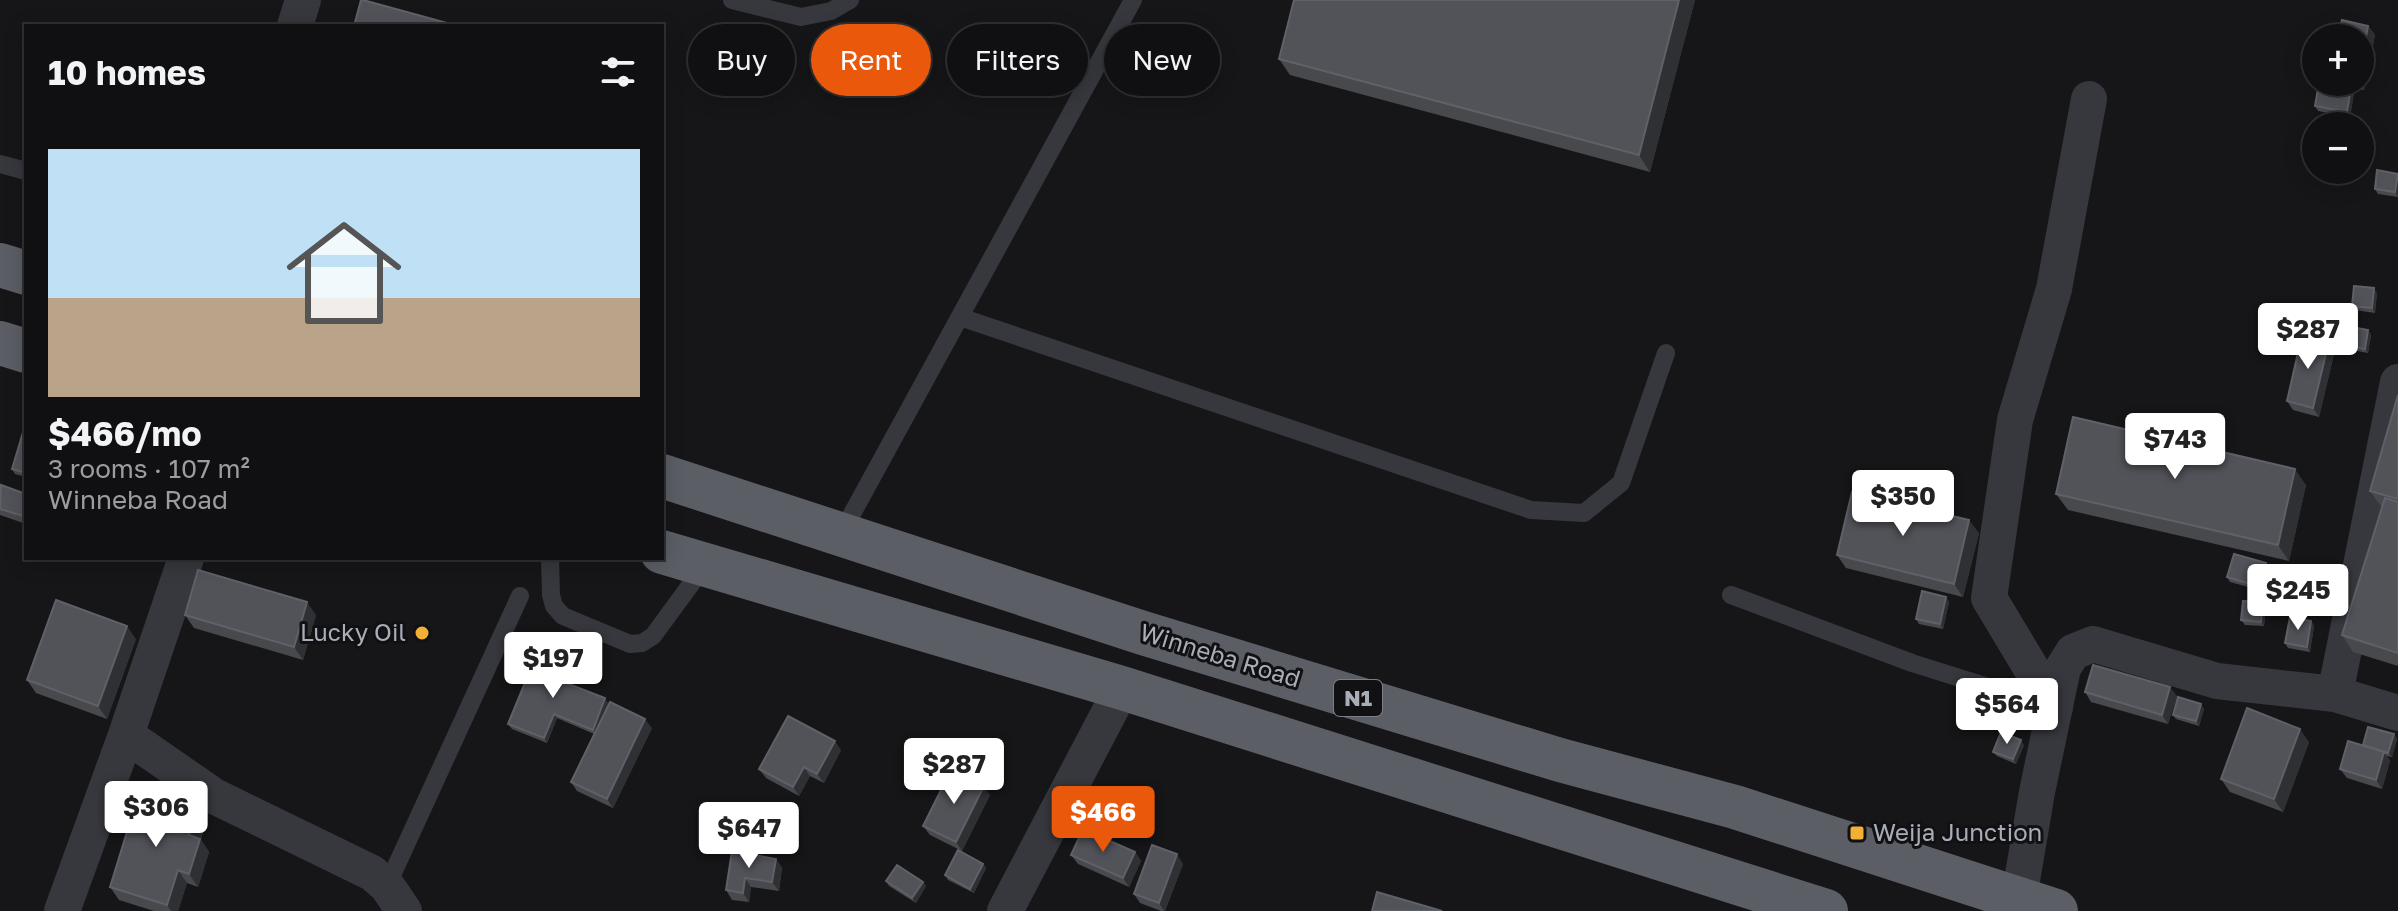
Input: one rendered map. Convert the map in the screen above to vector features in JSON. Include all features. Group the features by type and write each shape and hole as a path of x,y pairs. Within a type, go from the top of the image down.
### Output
{"highway":[{"path":"0,265 24,272"},
{"path":"0,343 24,350"},
{"name":"Winneba Road","path":"664,477 1143,633 1560,760 1735,807 2038,905"},
{"path":"664,553 1122,688 1826,911"}],"street":[{"path":"296,24 303,0"},
{"path":"2055,708 1989,598 2015,420 2054,289 2089,99"},
{"path":"2335,694 2398,382"},
{"path":"62,911 185,560"},
{"path":"2038,905 2055,708 2063,668 2073,652 2093,644 2217,681 2335,694 2398,713"},
{"path":"1005,911 1122,688"},
{"path":"126,735 214,796 372,873 395,898"}],"lane":[{"path":"732,0 801,17 831,11 850,0"},
{"path":"841,535 1133,0"},
{"path":"0,164 24,170"},
{"path":"960,317 1531,510 1584,513 1621,483 1666,353"},
{"path":"550,560 554,606 563,616 630,644 642,643 653,636 705,565"},
{"path":"1731,595 1912,663 2055,708"},
{"path":"395,898 520,596"}],"building":[{"path":"363,0 451,24 355,24"},
{"path":"1294,0 1679,0 1639,155 1279,59"},
{"path":"2317,96 2350,96 2347,112 2315,106"},
{"path":"2377,170 2398,174 2395,192 2375,189"},
{"path":"2354,286 2374,288 2372,308 2352,306"},
{"path":"2346,326 2368,330 2365,349 2343,345"},
{"path":"2302,335 2329,341 2313,408 2287,401"},
{"path":"2398,395 2398,499 2370,491"},
{"path":"2073,417 2295,469 2278,545 2056,494"},
{"path":"24,429 24,472 12,469"},
{"path":"1,485 24,493 24,516 0,509"},
{"path":"1852,492 1969,520 1954,584 1837,555"},
{"path":"2385,498 2398,502 2398,653 2342,635"},
{"path":"2234,554 2266,563 2260,587 2227,577"},
{"path":"198,570 307,602 294,647 185,615"},
{"path":"1922,591 1946,597 1940,624 1916,619"},
{"path":"56,600 127,626 98,706 27,680"},
{"path":"2243,601 2263,602 2261,622 2241,620"},
{"path":"2290,617 2311,621 2307,647 2285,643"},
{"path":"536,656 571,670 566,683 605,698 593,730 554,714 544,738 508,724"},
{"path":"2093,665 2170,687 2162,715 2085,692"},
{"path":"2178,697 2201,704 2196,721 2173,715"},
{"path":"610,702 645,719 607,799 571,782"},
{"path":"2247,708 2300,729 2274,799 2221,779"},
{"path":"788,716 835,741 817,774 804,767 793,787 759,769"},
{"path":"2368,727 2394,734 2388,753 2363,745"},
{"path":"2001,732 2021,740 2013,759 1993,752"},
{"path":"2348,741 2384,752 2376,780 2340,769"},
{"path":"951,770 984,786 956,842 923,826"},
{"path":"139,793 196,811 189,835 200,839 189,874 178,870 167,905 110,887"},
{"path":"1083,829 1135,852 1123,878 1071,855"},
{"path":"1152,845 1177,854 1159,903 1134,894"},
{"path":"958,850 983,864 970,889 945,875"},
{"path":"732,851 776,859 772,882 745,878 743,893 726,890"},
{"path":"897,865 923,882 912,898 886,881"},
{"path":"1377,892 1442,911 1372,911"}],"place":[{"name":"Lucky Oil","path":"422,633"},
{"name":"Weija Junction","path":"1857,833"}]}
